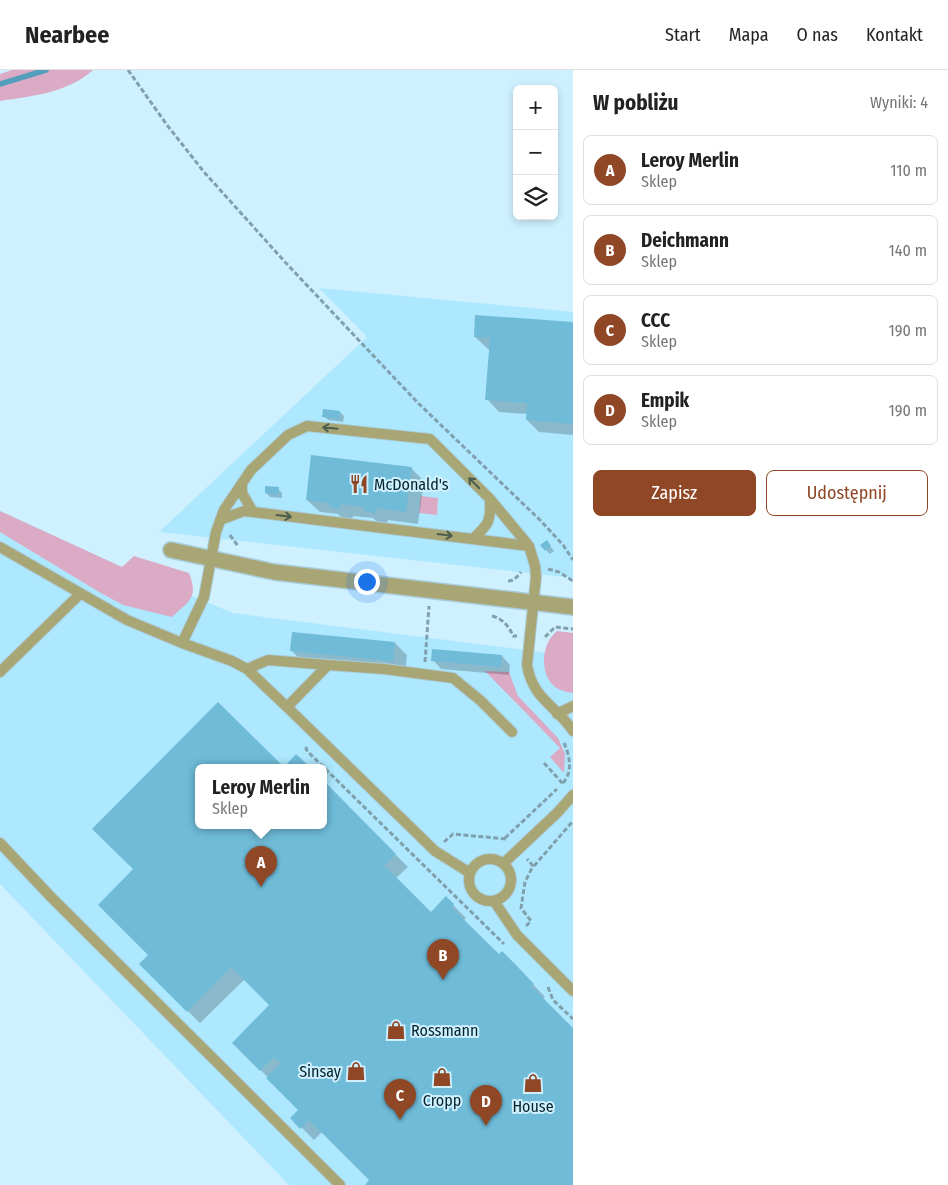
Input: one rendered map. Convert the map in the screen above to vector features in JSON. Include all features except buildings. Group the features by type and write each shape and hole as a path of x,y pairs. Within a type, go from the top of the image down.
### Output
{"street":[{"path":"171,550 274,572 573,607"}],"lane":[{"path":"182,643 204,597 211,559 224,510 250,470 288,435 307,426 430,439 490,500 529,546 535,566 535,603 527,665 529,678 535,689 573,731"},
{"path":"242,483 242,494 253,512"},
{"path":"473,539 484,529 490,517 490,500"},
{"path":"220,520 244,511 529,546"},
{"path":"0,547 127,620 232,661 247,669 435,851 470,873"},
{"path":"0,672 80,594"},
{"path":"247,669 268,660 384,669 453,678 481,701 512,732"},
{"path":"287,707 328,665"},
{"path":"558,714 573,706"},
{"path":"504,864 558,812 570,792"},
{"path":"0,843 51,897 340,1185"},
{"path":"485,859 495,859 504,864 511,876 511,885 503,897 494,901 482,900 476,896 469,886 470,873 476,863 485,859"},
{"path":"494,901 517,934 573,991"}],"path":[{"path":"128,70 167,125 204,172 284,262 418,403 540,520 563,545 573,560"},
{"path":"535,566 559,572 573,581"},
{"path":"425,668 429,606"},
{"path":"318,736 306,749 320,764"},
{"path":"544,763 570,792"},
{"path":"327,771 506,946"},
{"path":"505,838 563,783"},
{"path":"534,866 573,821"},
{"path":"541,980 548,987 552,1000 573,1019"}],"shaded area":[{"path":"12,70 93,70 83,78 61,89 0,101 0,74"},
{"path":"319,288 573,312 573,578 159,532 367,337"},
{"path":"421,496 438,498 437,515 419,513"},
{"path":"0,511 122,567 233,613 573,656 573,1185 289,1185 0,884"},
{"path":"0,511 122,567 134,556 189,573 193,588 191,598 172,617 123,605 0,532"},
{"path":"557,631 573,633 573,693 562,691 554,686 545,672 544,663 547,645"},
{"path":"485,671 509,672 518,696 558,738 565,754 564,773 550,757 560,748"}],"waterway":[{"path":"0,84 46,70"}],"place":[{"name":"McDonald's","path":"359,484"},
{"name":"Leroy Merlin","path":"261,887"},
{"name":"Deichmann","path":"443,980"},
{"name":"Rossmann","path":"396,1030"},
{"name":"Sinsay","path":"356,1071"},
{"name":"Cropp","path":"442,1077"},
{"name":"House","path":"533,1083"},
{"name":"CCC","path":"400,1120"},
{"name":"Empik","path":"486,1126"}]}
